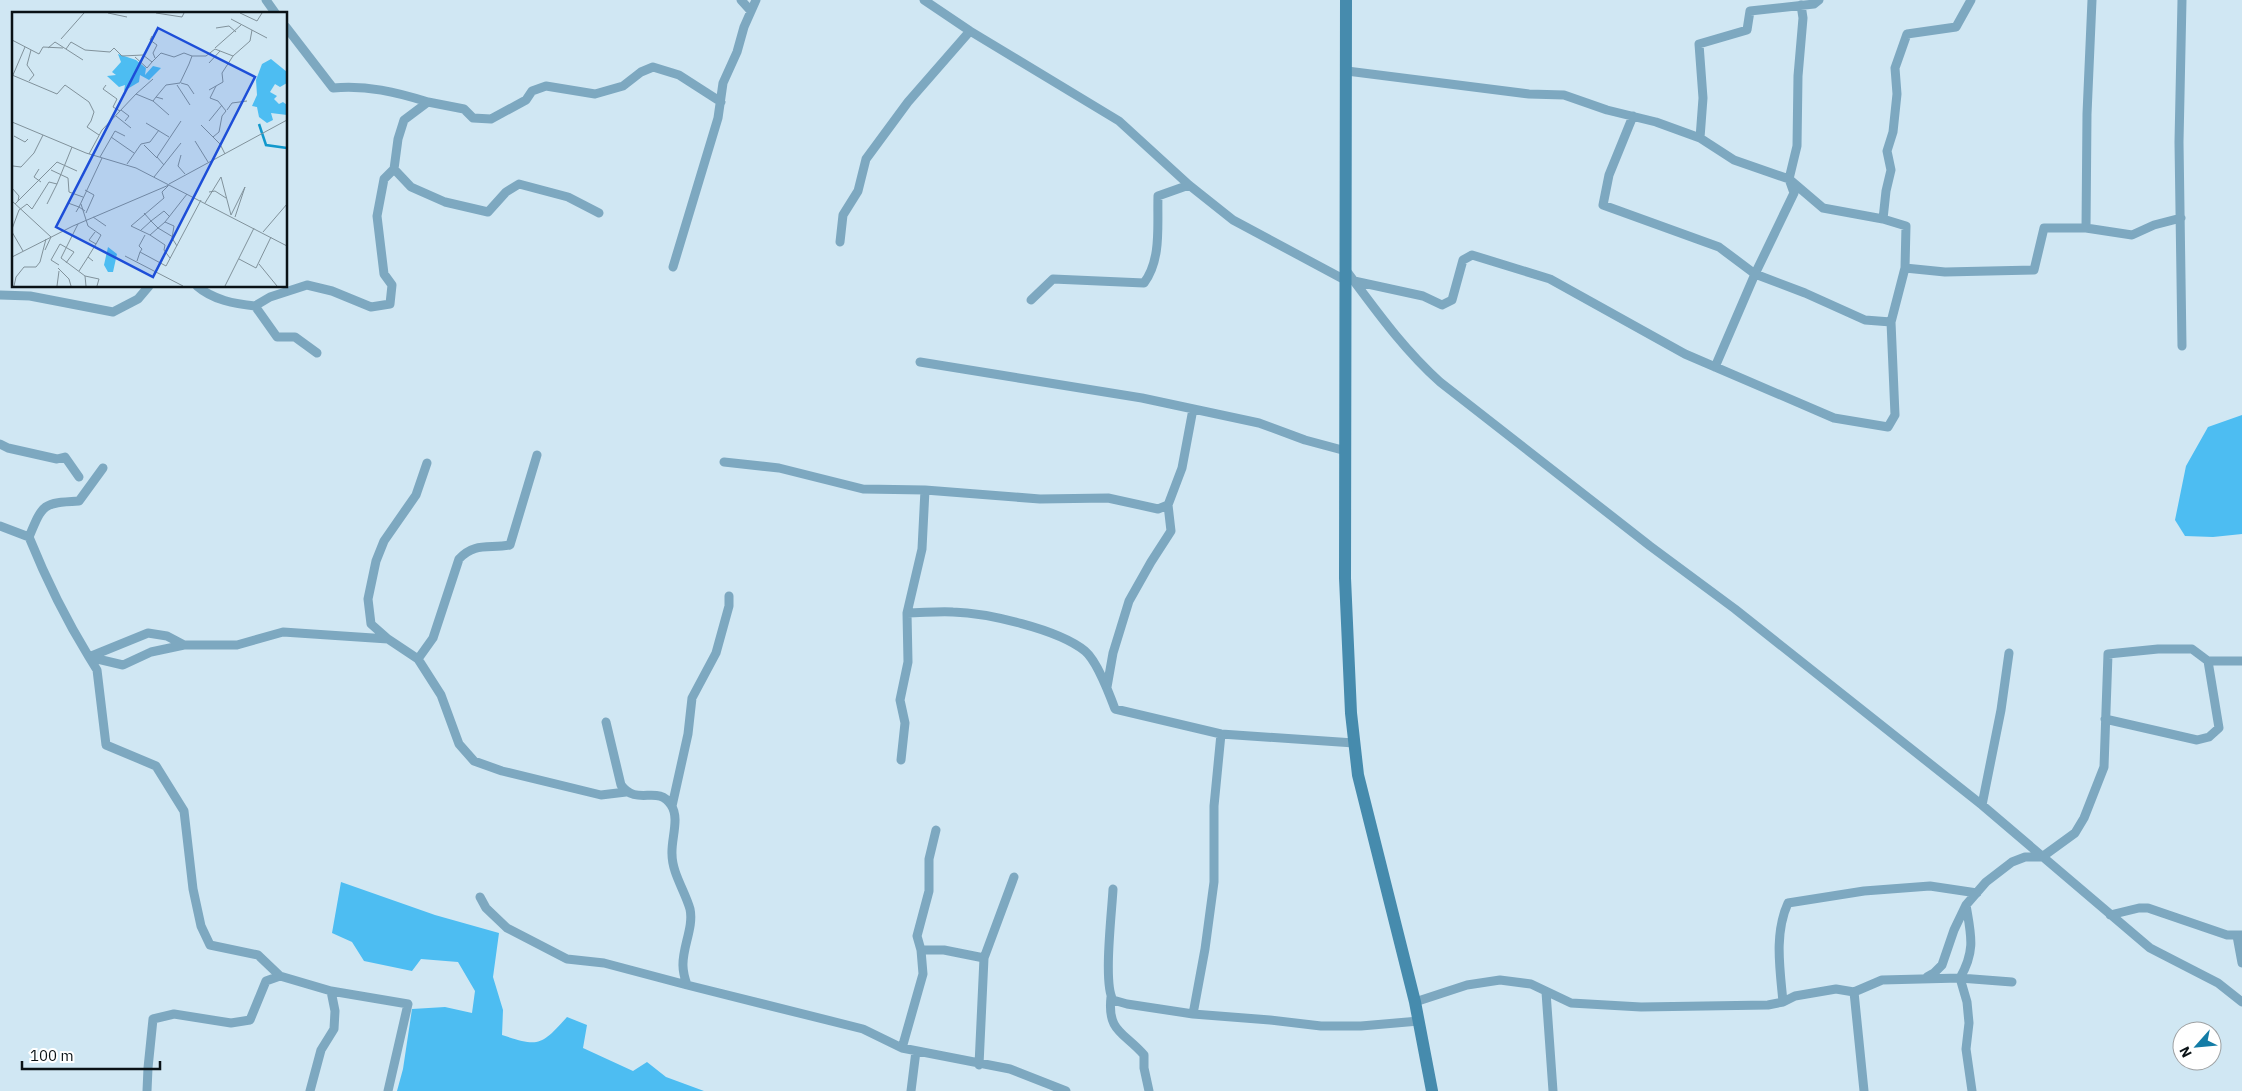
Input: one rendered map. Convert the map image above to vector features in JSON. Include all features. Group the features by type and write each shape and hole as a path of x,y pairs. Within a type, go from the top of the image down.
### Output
{"main road":[{"path":"1346,0 1348,277 1346,451 1347,653 1354,743 1364,800 1415,1002 1432,1091"}],"street":[{"path":"266,0 275,12"},
{"path":"741,0 750,10"},
{"path":"673,267 718,118 722,83 737,52 750,10 756,0"},
{"path":"924,0 970,32 1118,121 1189,185 1232,220 1348,277 1423,296 1442,304 1452,300 1463,260 1472,255 1550,279 1685,354 1834,418 1888,427 1895,415 1891,322 1905,268 1906,226 1823,208 1789,179 1734,160 1700,138 1656,122 1564,95 1529,94 1347,71"},
{"path":"1700,138 1703,98 1699,44 1747,30 1750,11 1814,4 1820,0"},
{"path":"1883,220 1890,170 1887,151 1893,132 1897,94 1895,68 1907,34 1956,27 1971,0"},
{"path":"2086,228 2087,114 2092,0"},
{"path":"2182,0 2179,142 2182,346"},
{"path":"1715,367 1755,274 1794,193 1789,179 1797,146 1798,76 1803,18 1801,6"},
{"path":"288,30 333,88 356,86 387,90 428,102 464,109 473,118 491,119 526,100 532,91 546,86 595,94 623,86 642,72 654,67 679,76 721,102"},
{"path":"840,242 843,215 858,191 866,158 908,102 970,32"},
{"path":"199,288 232,303 255,306 270,297 307,286 332,291 371,307 390,304 392,285 384,274 377,216 384,179 394,169 398,139 404,120 428,102"},
{"path":"1633,116 1609,175 1603,205 1719,247 1755,274 1805,293 1865,320 1891,322"},
{"path":"394,169 411,187 445,202 488,212 506,192 518,184 568,197 599,213"},
{"path":"1031,300 1053,279 1144,283 1151,273 1158,235 1158,196 1189,185"},
{"path":"1905,268 1945,272 2034,270 2044,228 2086,228 2132,235 2154,225 2181,218"},
{"path":"1348,277 1411,355 1440,382 1650,546 1735,609 1982,805 2150,948 2175,963 2196,970 2218,982 2242,1002"},
{"path":"0,295 30,296 113,312 138,299 147,288"},
{"path":"255,306 277,337 296,337 317,353"},
{"path":"920,362 1142,398 1259,423 1305,440 1346,451"},
{"path":"1107,687 1113,653 1129,601 1171,531 1168,505 1182,468 1193,409"},
{"path":"0,444 8,448 57,459 65,457 79,477"},
{"path":"418,658 433,638 459,559 468,550 474,548 496,548 510,545 538,455"},
{"path":"724,462 779,468 863,489 925,490 1040,499 1108,498 1158,509 1168,505"},
{"path":"427,464 416,495 384,541 376,561 368,599 371,624 388,639 418,658 442,695 459,744 474,761 502,771 601,795 626,792"},
{"path":"103,468 79,501 47,505 39,512 29,537 44,575 70,625 97,670 106,745 156,766 184,812 193,889 201,926 210,945 258,955 280,976 332,991 408,1004 388,1091"},
{"path":"901,760 905,723 900,700 908,662 907,613 922,549 925,490"},
{"path":"0,526 29,537"},
{"path":"672,806 688,734 692,698 716,653 729,606 729,596"},
{"path":"907,613 954,612 1013,621 1055,636 1086,652 1107,687 1115,708 1220,734 1354,743"},
{"path":"89,657 122,665 151,652 184,646 237,645 283,632 388,639"},
{"path":"89,657 148,633 167,636 184,646"},
{"path":"1924,978 1934,974 1942,965 1954,930 1966,905 1986,882 2012,862 2025,857 2042,857 2075,833 2095,795 2104,768 2108,654 2158,649 2192,649 2208,661 2242,661"},
{"path":"1982,805 2001,710 2008,653"},
{"path":"2105,719 2196,740 2210,737 2219,728 2208,661"},
{"path":"606,722 621,785 626,792 632,795 659,796 666,799 672,806 675,816 673,864 690,910 683,966 686,985"},
{"path":"1192,1014 1205,949 1214,882 1214,806 1220,734"},
{"path":"902,1048 923,974 918,936 929,891 929,859 936,830"},
{"path":"979,1065 984,958 1014,877"},
{"path":"1783,1002 1779,959 1780,920 1788,903 1864,891 1930,886 1977,893"},
{"path":"1113,889 1108,958 1111,997 1109,1013 1112,1024 1144,1054 1144,1068 1149,1091"},
{"path":"480,897 486,908 507,928 567,959 604,963 863,1028 902,1048 1010,1070 1066,1091"},
{"path":"1966,905 1971,936 1970,961 1960,978 1967,1002 1969,1023 1966,1049 1972,1091"},
{"path":"2110,915 2138,908 2148,908 2227,935 2240,935 2242,963"},
{"path":"921,950 944,950 984,958"},
{"path":"147,1091 153,1019 174,1014 231,1022 250,1020 266,981 280,976"},
{"path":"1415,1002 1467,985 1500,980 1531,984 1571,1003 1641,1007 1768,1005 1783,1002 1795,996 1836,989 1854,992 1882,980 1960,978 2012,982"},
{"path":"310,1091 322,1050 334,1029 332,991"},
{"path":"1546,992 1554,1091"},
{"path":"1854,992 1864,1091"},
{"path":"1111,997 1113,1000 1127,1004 1192,1014 1321,1026 1361,1026 1419,1021"},
{"path":"911,1091 916,1051"}],"shaded area":[{"path":"2242,415 2242,534 2213,537 2185,536 2175,520 2186,466 2208,427"},
{"path":"341,882 435,915 499,933 493,977 503,1010 502,1035 524,1041 539,1041 551,1034 567,1017 587,1025 583,1048 633,1071 647,1062 666,1077 704,1091 397,1091 403,1069 412,1009 445,1007 472,1013 475,991 458,962 421,959 412,971 364,961 352,942 332,933"}]}
